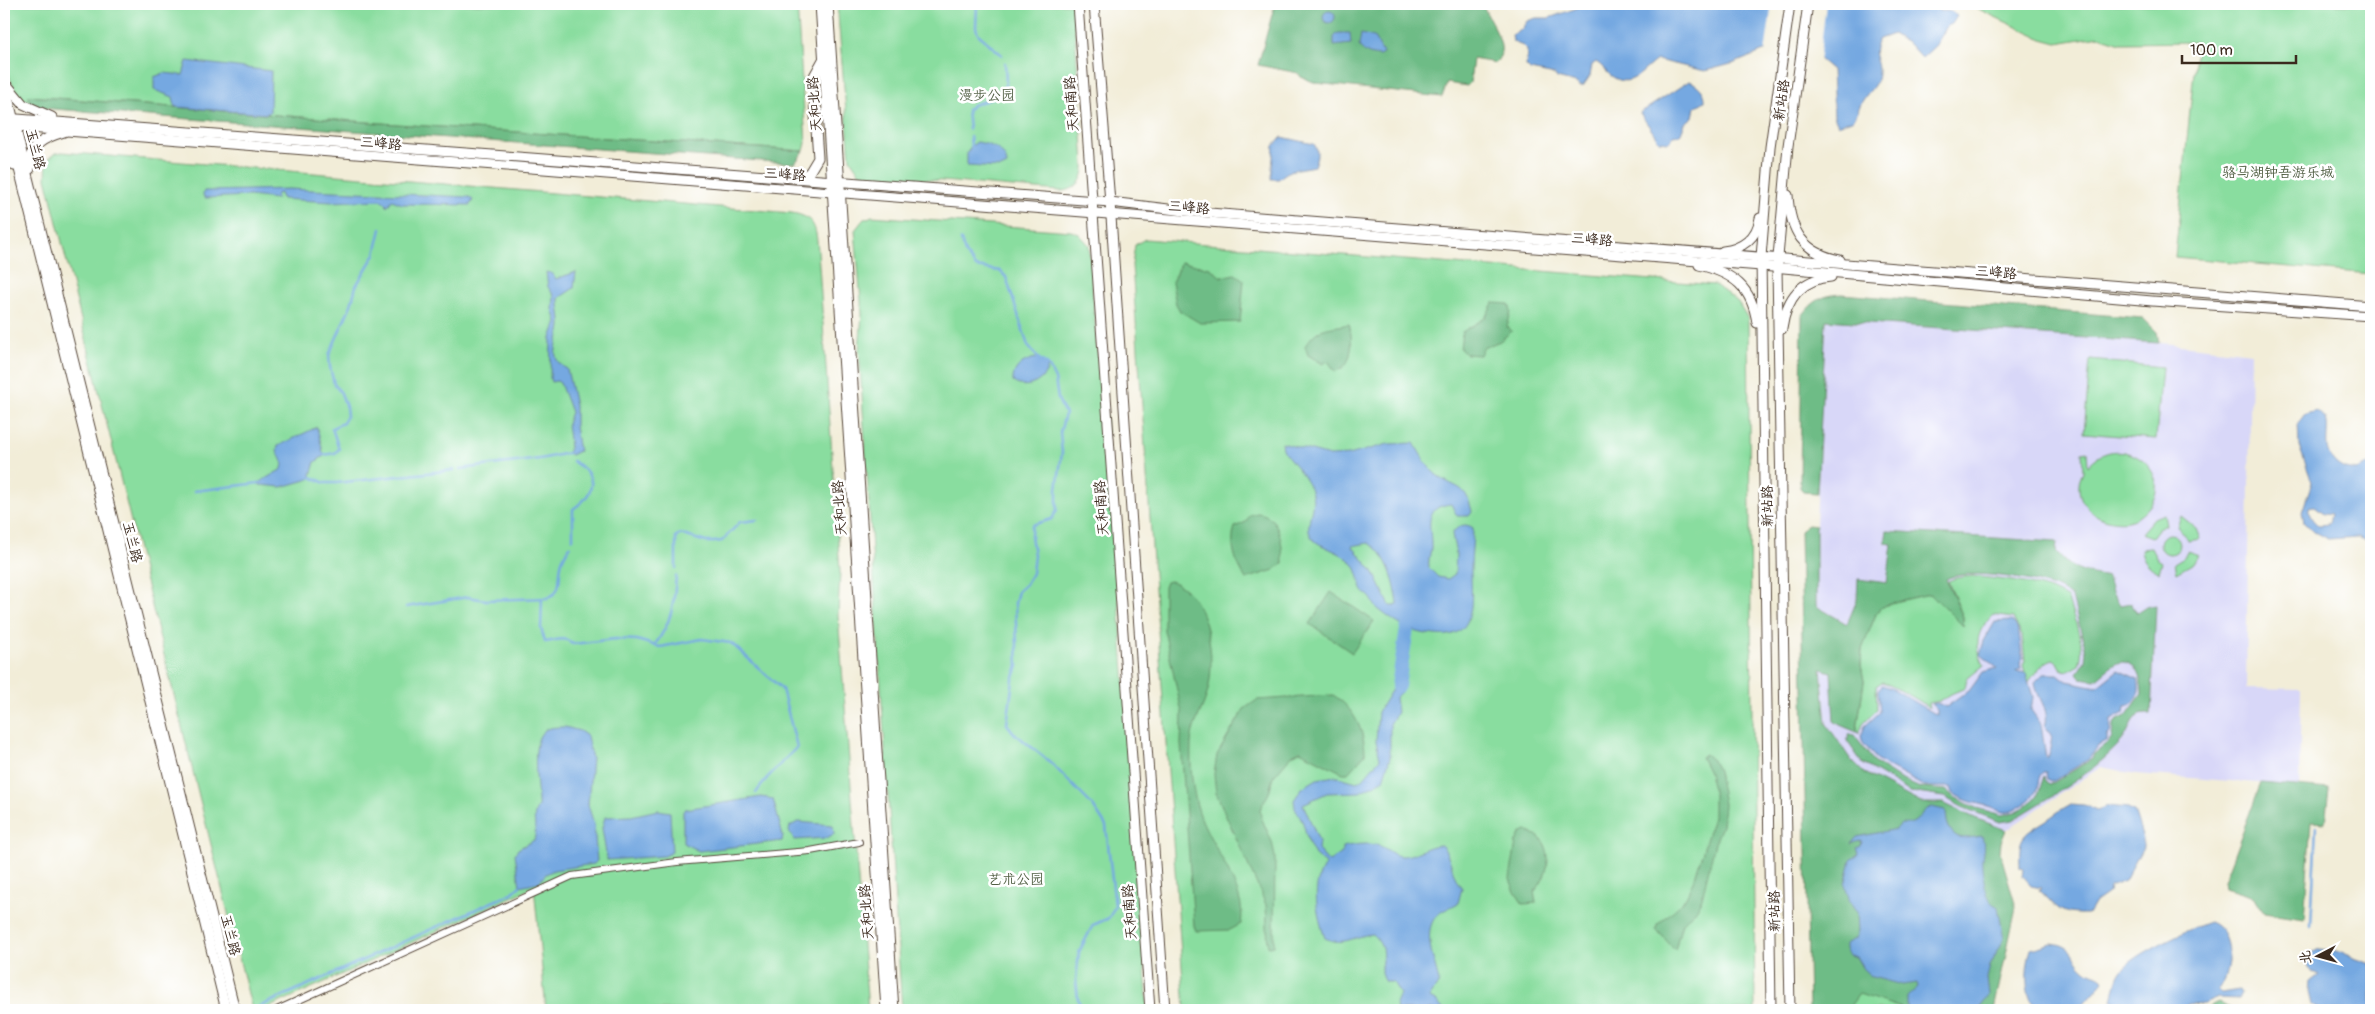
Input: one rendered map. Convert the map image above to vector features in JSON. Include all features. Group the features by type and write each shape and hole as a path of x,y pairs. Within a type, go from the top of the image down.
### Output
{"street":[{"name":"天和北路","path":"820,4 837,187 894,1010"},
{"name":"天和北路","path":"828,4 837,187 886,1010"},
{"name":"天和南路","path":"1078,4 1150,1010"},
{"path":"1094,4 1111,214 1166,1010"},
{"name":"新站路","path":"1771,1010 1761,262 1769,161 1790,4"},
{"name":"新站路","path":"1790,1010 1778,364 1778,263 1786,163 1808,4"},
{"path":"792,179 809,173 818,158 813,85 814,76 824,58"},
{"path":"4,76 14,96 23,104 69,126"},
{"name":"玉兰路","path":"4,81 9,122"},
{"name":"玉兰路","path":"4,108 28,190 235,1010"},
{"name":"三峰路","path":"9,122 792,179 837,187 1111,214 1672,254"},
{"path":"28,190 29,162 36,144 69,126"},
{"name":"三峰路","path":"69,126 585,174 1110,202 1882,272 2371,306"},
{"path":"4,149 28,190"},
{"path":"1672,254 1734,250 1752,238 1759,225 1769,161"},
{"path":"1786,163 1789,209 1799,236 1809,247 1821,254 1882,272"},
{"name":"玉兰路","path":"28,190 226,1010"},
{"path":"1672,254 1729,274 1738,281 1755,310 1762,362"},
{"path":"1778,364 1784,315 1796,291 1807,282 1818,278 1882,272"},
{"name":"三峰路","path":"1882,272 2152,301 2371,316"},
{"path":"277,1010 572,876 677,862 810,851 859,842"}],"shaded area":[{"path":"1825,320 2172,344 2251,353 2246,688 2301,689 2299,786 2136,774 2101,767 2006,830 1943,803 1921,803 1864,773 1851,760 1826,723 1816,606 1816,526"}],"green space":[{"path":"4,4 797,4 806,143 804,151 380,123 29,96 31,104 21,98 14,88 9,75 4,45"},
{"name":"漫步公园","path":"837,4 1073,4 1084,164 1081,180 1075,187 1060,191 860,174 850,159"},
{"path":"1275,4 1483,4 1500,42 1500,57 1495,63 1473,59 1470,83 1467,86 1447,83 1442,97 1316,83 1301,77 1298,73 1258,65"},
{"name":"骆马湖钟吾游乐城","path":"1974,4 2371,4 2371,274 2175,257 2197,42 2121,43 2099,36 2057,43 2042,39 1976,8"},
{"path":"28,96 380,123 804,151 795,163 789,163 40,108 31,104"},
{"path":"62,152 792,213 810,221 815,230 818,251 840,571 838,615 868,1010 546,1010 534,887 263,1010 252,1010 46,178 47,160 55,153"},
{"name":"艺术公园","path":"872,216 1071,231 1079,234 1089,245 1097,349 1103,376 1148,1010 902,1010 859,350 862,314 855,230 863,220"},
{"path":"1145,239 1715,285 1738,302 1748,319 1755,1010 1185,1010 1132,265 1135,245"},
{"path":"1181,262 1210,268 1221,277 1235,274 1244,280 1240,322 1200,323 1180,311 1176,304 1172,282"},
{"path":"1841,294 2143,318 2157,332 2159,343 1826,320 1817,493 1803,492 1800,487 1802,316 1810,306 1823,297"},
{"path":"1493,303 1509,304 1511,312 1507,327 1512,331 1500,341 1483,348 1480,355 1466,354 1460,349 1462,332 1485,318"},
{"path":"1349,324 1351,352 1349,359 1341,369 1335,371 1328,361 1323,364 1308,355 1305,346 1314,334 1324,329"},
{"path":"2090,360 2162,367 2156,439 2084,433"},
{"path":"2087,451 2088,466 2102,455 2118,451 2132,454 2145,463 2153,474 2156,488 2152,503 2138,517 2128,521 2112,521 2102,518 2087,508 2081,498 2079,485 2083,471 2082,452"},
{"path":"1258,513 1266,515 1276,525 1281,539 1283,563 1274,570 1246,579 1234,554 1233,534 1235,527 1246,522 1249,515"},
{"path":"2164,514 2166,525 2158,529 2152,537 2141,533 2154,518"},
{"path":"2181,516 2196,528 2200,538 2188,540 2186,535 2177,527"},
{"path":"1808,525 1816,526 1816,606 1847,624 1857,600 1858,579 1887,583 1892,544 1885,543 1887,531 2057,542 2056,551 2074,568 2108,577 2112,592 2120,605 2131,603 2137,613 2146,607 2156,605 2151,714 2143,714 2134,719 2120,743 2109,755 2083,775 2013,820 2000,822 1962,807 1944,797 1910,792 1863,764 1847,741 1850,734 1854,735 1875,763 1900,779 1920,788 1946,790 1954,797 1976,808 2002,815 2019,811 2037,797 2044,776 2046,783 2050,785 2092,759 2094,754 2107,744 2112,737 2113,725 2116,721 2126,716 2142,694 2136,669 2128,663 2116,664 2095,680 2081,678 2077,673 2085,661 2086,651 2072,597 2048,585 2002,576 1970,575 1946,579 1963,617 1963,626 1929,594 1890,603 1881,608 1876,614 1862,649 1861,665 1864,681 1857,729 1859,733 1834,721 1831,672 1821,669 1826,723 1851,760 1864,773 1921,803 1943,803 2006,830 2001,842 2000,852 2016,907 1994,1010 1907,1010 1859,994 1847,1010 1809,1010 1800,531"},
{"path":"2166,534 2174,534 2180,540 2180,548 2174,554 2166,554 2160,548 2160,540"},
{"path":"2151,548 2156,558 2162,562 2159,572 2149,566 2143,557 2141,549"},
{"path":"2187,551 2199,555 2192,564 2176,573 2174,563 2184,557"},
{"path":"1972,576 2034,585 2058,593 2068,599 2080,640 2081,657 2079,665 2068,671 2062,670 2058,662 2053,659 2042,666 2028,683 2023,665 2025,661 2022,636 2013,618 1993,615 1983,627 1978,638 1979,651 1984,665 1967,679 1965,688 1940,701 1928,703 1929,708 1920,701 1882,682 1876,686 1877,710 1864,722 1859,733 1857,729 1864,681 1861,665 1862,649 1876,614 1881,608 1890,603 1929,594 1963,626 1963,617 1948,581"},
{"path":"1170,581 1183,588 1194,599 1207,629 1210,646 1210,680 1192,738 1191,770 1199,812 1239,897 1242,911 1241,924 1230,930 1196,931 1194,926 1181,744 1182,713 1164,630 1164,587 1166,582"},
{"path":"1331,592 1374,621 1352,653 1310,624"},
{"path":"1333,695 1346,706 1356,720 1363,737 1365,754 1348,773 1343,773 1300,751 1292,755 1273,777 1269,793 1260,809 1261,817 1272,842 1275,857 1274,946 1268,947 1266,905 1216,793 1214,774 1217,755 1244,709 1257,700"},
{"path":"1705,754 1715,763 1718,771 1724,804 1722,826 1715,843 1702,898 1694,912 1682,923 1675,950 1656,929 1657,925 1682,903 1687,895 1696,874 1713,817 1713,790 1709,773 1701,757"},
{"path":"2261,783 2329,789 2325,822 2311,821 2304,919 2264,913 2254,897 2225,888 2224,881"},
{"path":"1526,831 1536,835 1543,841 1547,849 1548,858 1544,876 1534,892 1536,903 1523,904 1515,892 1510,879 1516,842 1520,834"},
{"path":"1859,993 1907,1010 1847,1010"},
{"path":"2218,1003 2235,1010 2204,1010"}],"water":[{"path":"1582,4 1936,4 1939,11 1951,11 1957,16 1952,24 1947,26 1936,45 1922,58 1909,44 1893,34 1879,39 1875,49 1878,77 1875,84 1863,99 1854,119 1838,125 1834,116 1832,70 1818,58 1764,51 1735,63 1705,71 1657,60 1636,77 1624,81 1610,75 1596,62 1592,65 1590,76 1583,86 1557,78 1555,75 1530,70 1526,66 1527,50 1513,42 1512,35 1521,30 1527,21 1536,18 1549,18 1577,8"},
{"path":"1327,11 1331,11 1335,17 1331,23 1327,23 1323,19 1323,15"},
{"path":"1338,33 1350,33 1351,44 1334,46 1334,37"},
{"path":"1361,34 1374,37 1383,53 1380,56 1371,55 1359,46"},
{"path":"187,61 271,71 270,112 266,114 175,107 173,97 154,90 154,77 164,73 183,75"},
{"path":"1689,81 1700,88 1704,94 1705,101 1695,107 1693,117 1685,123 1680,135 1673,136 1669,142 1659,141 1640,113"},
{"path":"1282,137 1314,144 1317,152 1316,160 1314,166 1291,171 1279,179 1271,179 1274,146"},
{"path":"977,142 992,146 1004,155 1007,165 1001,168 967,166 967,153 971,146"},
{"path":"289,189 469,197 473,200 470,205 402,204 392,200 387,207 386,203 381,200 331,202 282,199 280,193 277,194 276,199 249,196 205,198 203,195 204,191"},
{"path":"546,272 551,273 556,279 576,272 574,288 559,298 561,326 556,350 557,360 567,369 575,405 575,426 579,451 571,455 568,453 570,447 567,424 571,412 560,383 557,381 551,382 550,378 551,338 557,322 553,309 554,296 548,287"},
{"path":"1038,358 1048,365 1040,380 1024,386 1013,382 1015,372 1020,365 1028,360"},
{"path":"2317,411 2326,418 2328,451 2332,459 2339,466 2348,470 2356,470 2371,463 2371,490 2367,505 2371,511 2371,543 2358,537 2328,539 2314,532 2304,522 2302,512 2312,482 2299,446 2298,423 2305,414","holes":["2314,507 2323,514 2331,515 2329,524 2318,525 2311,518 2309,508"]},
{"path":"317,427 324,456 315,462 310,479 282,487 260,485 258,483 282,469 283,464 277,450 278,446"},
{"path":"1282,443 1330,456 1349,455 1388,444 1414,443 1424,461 1434,473 1460,488 1470,503 1472,512 1469,516 1457,516 1451,504 1435,509 1430,520 1431,548 1429,568 1438,577 1448,579 1455,574 1456,554 1452,534 1461,526 1467,525 1473,528 1472,593 1470,615 1466,624 1459,631 1449,635 1426,634 1411,630 1377,608 1371,598 1363,591 1358,573 1353,564 1312,538 1309,522 1313,500 1312,494 1304,477 1283,450","holes":["1368,543 1381,554 1389,569 1398,604 1395,606 1390,606 1373,571 1352,546"]},
{"path":"2012,621 2019,633 2023,658 2020,663 2021,669 2015,671 2026,673 2033,697 2031,710 2041,724 2046,758 2049,756 2052,735 2045,726 2045,709 2035,682 2043,674 2058,674 2067,681 2097,687 2118,670 2138,679 2139,692 2136,700 2125,706 2124,713 2111,720 2107,741 2098,746 2089,759 2052,782 2047,780 2046,772 2043,772 2033,796 2021,806 2007,812 1961,798 1953,793 1951,787 1925,787 1878,761 1863,743 1861,736 1865,726 1880,712 1878,690 1882,685 1895,690 1937,715 1937,710 1931,704 1937,703 1946,707 1969,691 1983,672 1997,668 1980,654 1984,641 1995,622"},
{"path":"1394,686 1401,686 1401,692 1395,698 1397,712 1390,724 1390,758 1383,780 1360,792 1327,793 1303,804 1319,841 1318,850 1329,862 1342,853 1342,847 1356,845 1376,845 1395,855 1401,856 1411,855 1441,845 1445,849 1455,877 1462,888 1458,903 1441,912 1434,919 1429,936 1439,983 1429,998 1436,1001 1444,1010 1397,1010 1396,1003 1400,994 1393,982 1385,982 1382,976 1382,948 1372,934 1343,941 1325,938 1316,900 1318,881 1326,864 1315,855 1295,808 1294,800 1302,788 1317,779 1335,776 1357,782 1363,779 1380,759 1376,741 1378,712"},
{"path":"565,727 580,731 587,736 592,758 588,805 594,824 597,861 594,864 554,870 546,874 539,882 520,886 515,854 518,849 534,840 535,837 535,813 538,807 537,743 540,735 545,730"},
{"path":"761,797 773,799 783,836 782,841 699,851 683,843 683,811 685,809"},
{"path":"2071,804 2084,805 2097,810 2108,806 2128,808 2134,811 2143,839 2143,847 2125,881 2109,887 2108,893 2095,902 2088,914 2064,912 2039,891 2041,888 2031,886 2022,876 2023,869 2020,868 2020,850 2022,839 2025,835"},
{"path":"1932,807 1945,810 1948,825 1954,834 1962,838 1982,836 1983,839 1982,864 1984,883 1990,900 1998,907 2004,939 1990,966 1987,978 1989,996 1978,1010 1907,1010 1907,997 1918,987 1917,983 1902,985 1872,977 1863,969 1856,957 1849,955 1845,949 1845,944 1855,939 1858,931 1857,912 1850,902 1845,884 1851,860 1859,853 1857,848 1861,846 1862,840 1851,844 1857,837 1896,829 1901,824 1912,823 1927,809"},
{"path":"658,810 670,812 672,852 665,856 607,860 602,828 605,817 631,816"},
{"path":"798,822 833,825 834,834 827,838 794,840 789,832 790,826"},
{"path":"2209,922 2223,934 2227,943 2228,963 2223,982 2218,990 2221,993 2239,990 2241,993 2238,999 2218,998 2204,1004 2188,1005 2183,1010 2113,1010 2119,1003 2112,1000 2117,981 2120,973 2128,964 2163,943"},
{"path":"2052,943 2065,947 2081,966 2104,980 2078,1010 2040,1010 2030,999 2027,973 2031,949"},
{"path":"2319,949 2337,951 2371,963 2371,1010 2323,1010 2312,1004 2309,991 2310,982 2319,975 2312,972 2306,964 2306,956"}],"pier":[{"path":"1772,4 1826,4 1819,62 1765,53"}],"waterway":[{"path":"977,4 976,27 978,34 1002,55"},
{"path":"1000,94 1006,82 1005,63"},
{"path":"969,129 967,110 973,105 993,98"},
{"path":"970,137 971,146"},
{"path":"324,455 335,453 339,449 332,428 343,423 347,416 341,393 334,384 329,355 351,305 356,286 375,254 381,229"},
{"path":"961,240 965,253 976,267 1000,271 1006,277 1028,346 1038,358 1048,365 1055,379 1058,399 1065,414 1060,433 1062,452 1057,489 1057,510 1052,519 1032,525 1031,535 1034,555 1032,573 1026,584 1018,591 1015,603 1018,666 1013,680 1007,724 1014,733 1050,762 1093,806 1106,826 1115,906 1109,918 1093,925 1079,952 1076,980 1078,999 1082,1010"},
{"path":"460,469 540,459 568,453"},
{"path":"573,461 583,468 590,477 591,488 586,498 573,509 573,539"},
{"path":"311,477 325,483 336,483 454,470"},
{"path":"194,491 259,483"},
{"path":"676,568 676,536 680,534 706,542 722,541 740,522 757,520"},
{"path":"406,607 468,597 486,600 548,598 553,595 558,587 562,561 570,546"},
{"path":"654,646 665,629 671,613 676,576"},
{"path":"542,598 541,628 545,642 563,639 573,644 615,639 637,640 660,647 702,639 731,643 782,689 797,747 767,778 756,793"},
{"path":"1398,686 1407,629"},
{"path":"2311,926 2316,826"},
{"path":"252,1010 512,893 520,886"}]}
